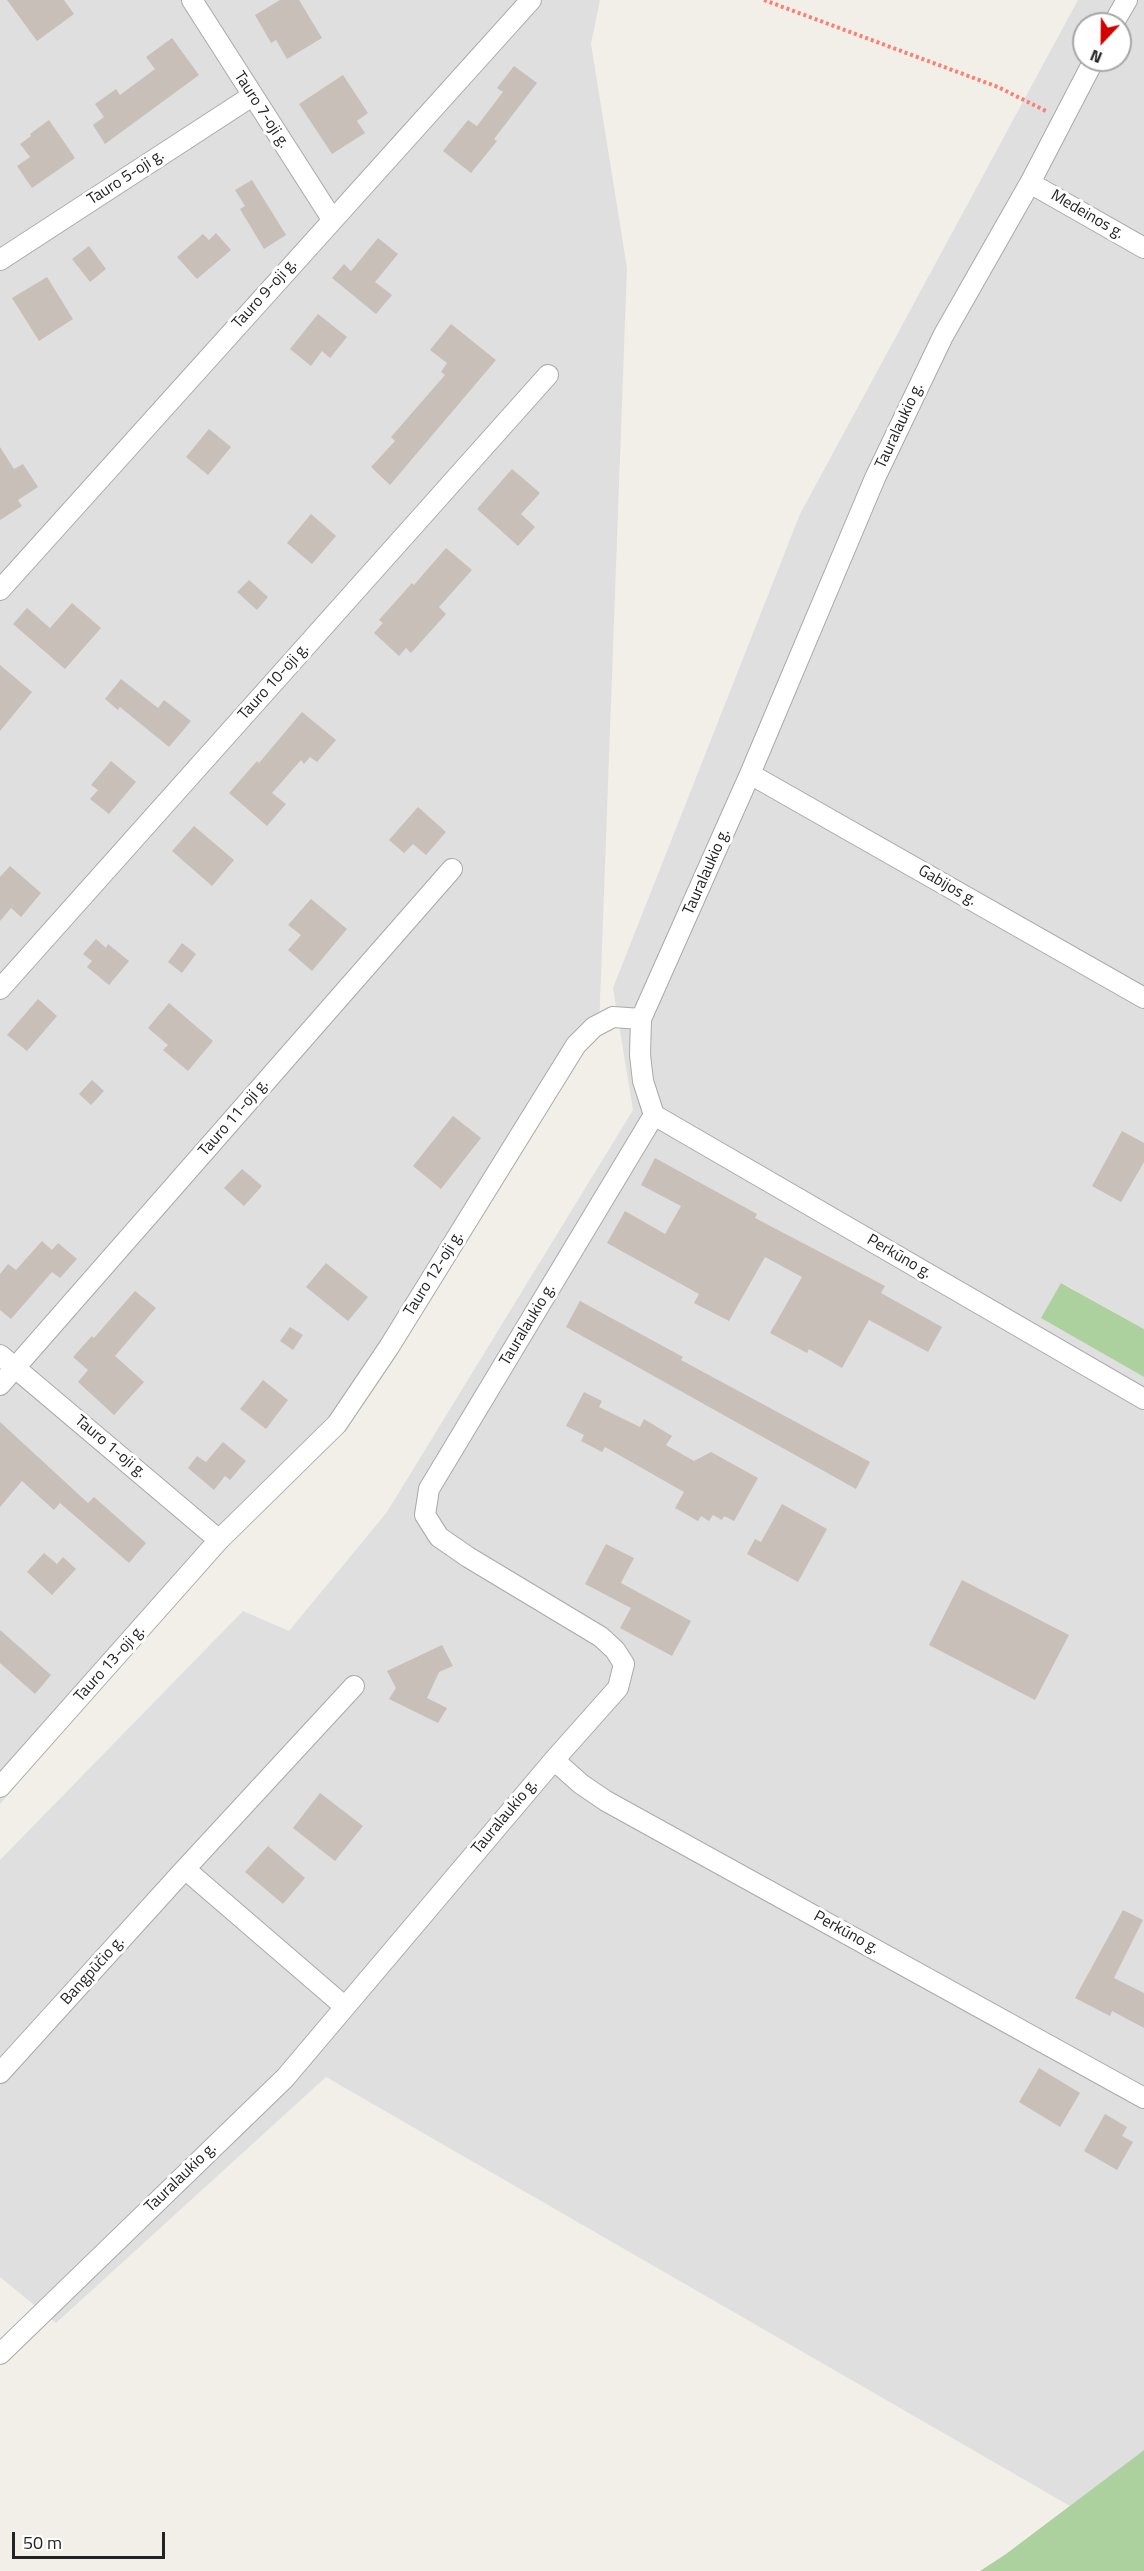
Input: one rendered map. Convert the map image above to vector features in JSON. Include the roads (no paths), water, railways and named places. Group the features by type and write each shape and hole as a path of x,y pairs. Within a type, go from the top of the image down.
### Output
{"street":[{"name":"Tauro 7-oji g.","path":"192,0 332,219"},
{"name":"Tauro 9-oji g.","path":"0,590 531,0"},
{"name":"Tauralaukio g.","path":"0,2354 285,2078 554,1760 618,1688 624,1664 615,1650 602,1637 468,1557 439,1537 425,1515 429,1489 654,1115 643,1081 640,1054 641,1018 750,774 875,478 943,336 1030,183 1088,72"},
{"name":"Tauro 5-oji g.","path":"0,260 252,96"},
{"name":"Medeinos g.","path":"1030,183 1144,248"},
{"name":"Tauro 10-oji g.","path":"0,989 548,375"},
{"name":"Gabijos g.","path":"750,774 1144,998"},
{"name":"Tauro 11-oji g.","path":"0,1385 8,1361 452,869"},
{"name":"Tauro 12-oji g.","path":"219,1540 337,1424 389,1347 576,1045 594,1028 613,1017 641,1018"},
{"name":"Perkūno g.","path":"654,1115 1144,1398"},
{"name":"Tauro 1-oji g.","path":"8,1361 219,1540"},
{"name":"Tauro 13-oji g.","path":"0,1787 219,1540"},
{"name":"Bangpūčio g.","path":"0,2073 354,1686"},
{"name":"Perkūno g.","path":"554,1760 581,1784 606,1801 1144,2098"},
{"path":"185,1869 344,2006"}]}
